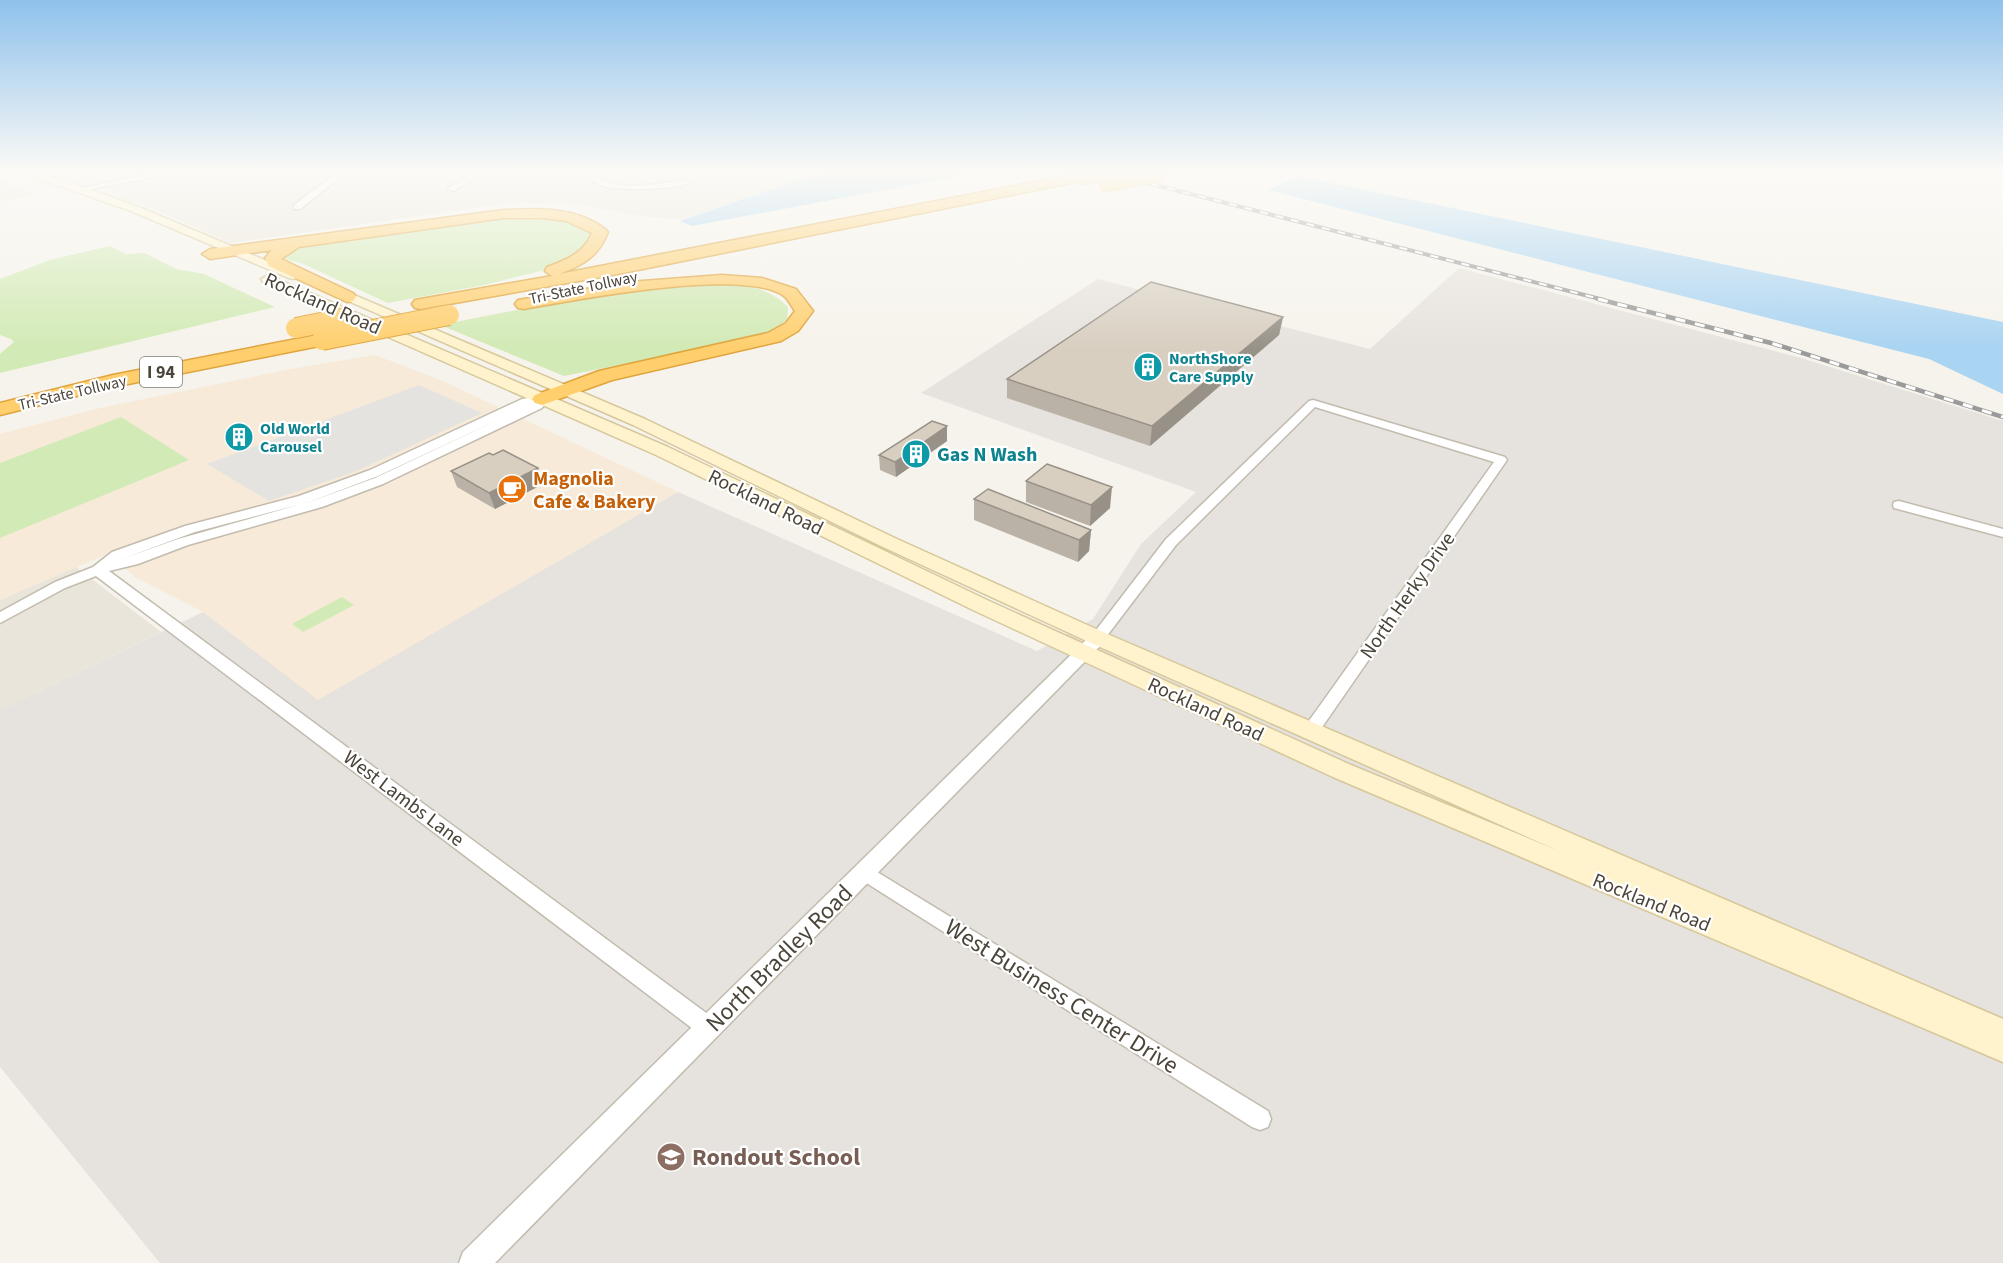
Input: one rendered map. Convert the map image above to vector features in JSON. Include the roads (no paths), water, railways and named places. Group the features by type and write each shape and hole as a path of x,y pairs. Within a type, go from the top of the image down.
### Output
{"highway":[{"path":"210,254 388,231"},
{"path":"421,304 441,297 538,275 567,265 592,250 600,232 598,231"},
{"name":"Tri-State Tollway","path":"0,391 296,328 810,231"},
{"name":"Tri-State Tollway","path":"0,409 113,381 470,311 854,231"},
{"path":"292,245 278,252 273,258 275,263 328,286 347,297"},
{"path":"470,311 649,285 723,278 754,281 777,287 803,303 804,311 800,319 792,327 774,337 606,375 564,390 540,389"},
{"path":"540,389 557,380 606,375"}],"main road":[{"name":"Rockland Road","path":"157,231 540,389"},
{"name":"Rockland Road","path":"187,231 347,297 540,389 885,560 1090,645 1312,729 2003,1033"},
{"name":"Rockland Road","path":"564,390 649,427 890,543 1090,645 1456,821 2003,1048"}],"street":[{"path":"0,618 60,585 98,570 117,555 170,536 284,509 368,480 538,406 540,389"},
{"name":"North Herky Drive","path":"1090,645 1120,612 1171,542 1313,403 1501,460 1312,729"},
{"path":"1899,505 2003,533"},
{"name":"West Lambs Lane","path":"98,570 709,1028"},
{"name":"North Bradley Road","path":"474,1263 1090,645"},
{"name":"West Business Center Drive","path":"864,872 1260,1119"}],"water":[{"path":"1428,231 1563,231 2003,322 2003,394 1929,359"}],"railway":[{"path":"1335,231 1604,300"},
{"path":"1598,299 1771,343 2003,417"}],"place":[{"name":"NorthShore Care Supply","path":"1148,367"},
{"name":"Old World Carousel","path":"239,437"},
{"name":"Gas N Wash","path":"916,454"},
{"name":"Magnolia Cafe & Bakery","path":"512,489"},
{"name":"Rondout School","path":"671,1157"}]}
